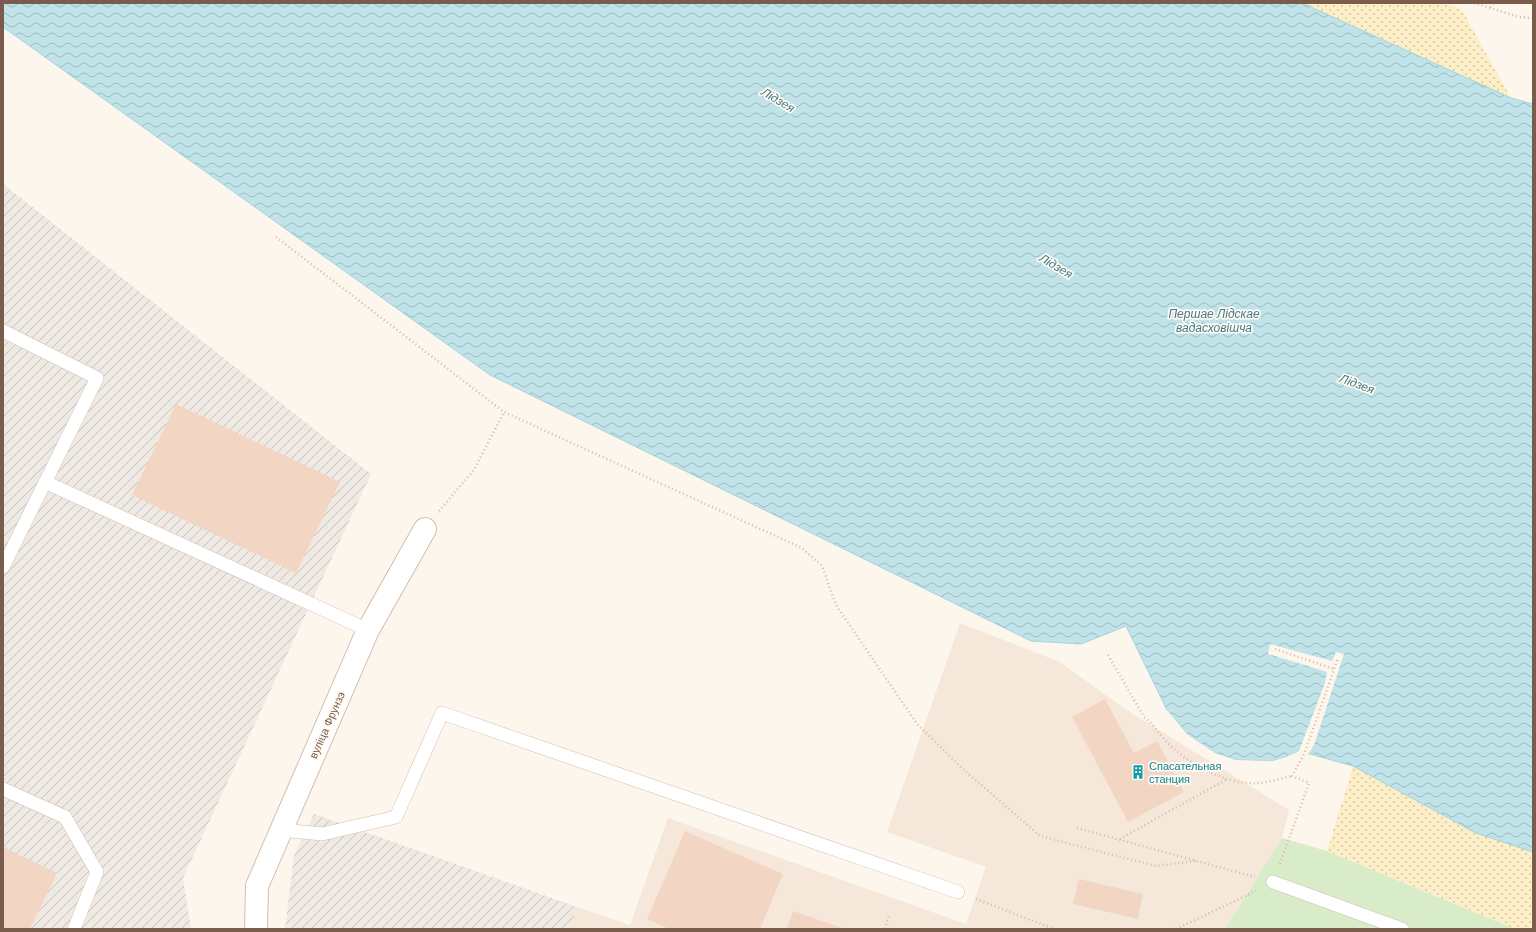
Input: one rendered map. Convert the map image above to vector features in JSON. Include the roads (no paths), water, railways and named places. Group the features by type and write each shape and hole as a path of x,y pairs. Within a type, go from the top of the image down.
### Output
{"street":[{"name":"вуліца Фрунзэ","path":"256,929 257,886 368,630 425,529"}],"lane":[{"path":"3,331 97,378 3,567"},
{"path":"45,482 368,630"},
{"path":"281,830 322,834 396,817 442,713 958,892"},
{"path":"3,789 65,817 97,872 74,929"},
{"path":"1273,882 1402,929"}],"water":[{"name":"Першае Лідскае вадасховішча","path":"3,3 1302,3 1511,98 1533,104 1533,852 1476,833 1353,766 1299,751 1273,761 1236,760 1215,753 1187,734 1167,710 1126,626 1081,644 1031,641 490,375 3,27"}],"place":[{"name":"Спасательная станция","path":"1138,772"}],"water label":[{"name":"Лідзея","path":"778,100"},
{"name":"Лідзея","path":"1056,266"},
{"name":"Лідзея","path":"1357,384"}]}
